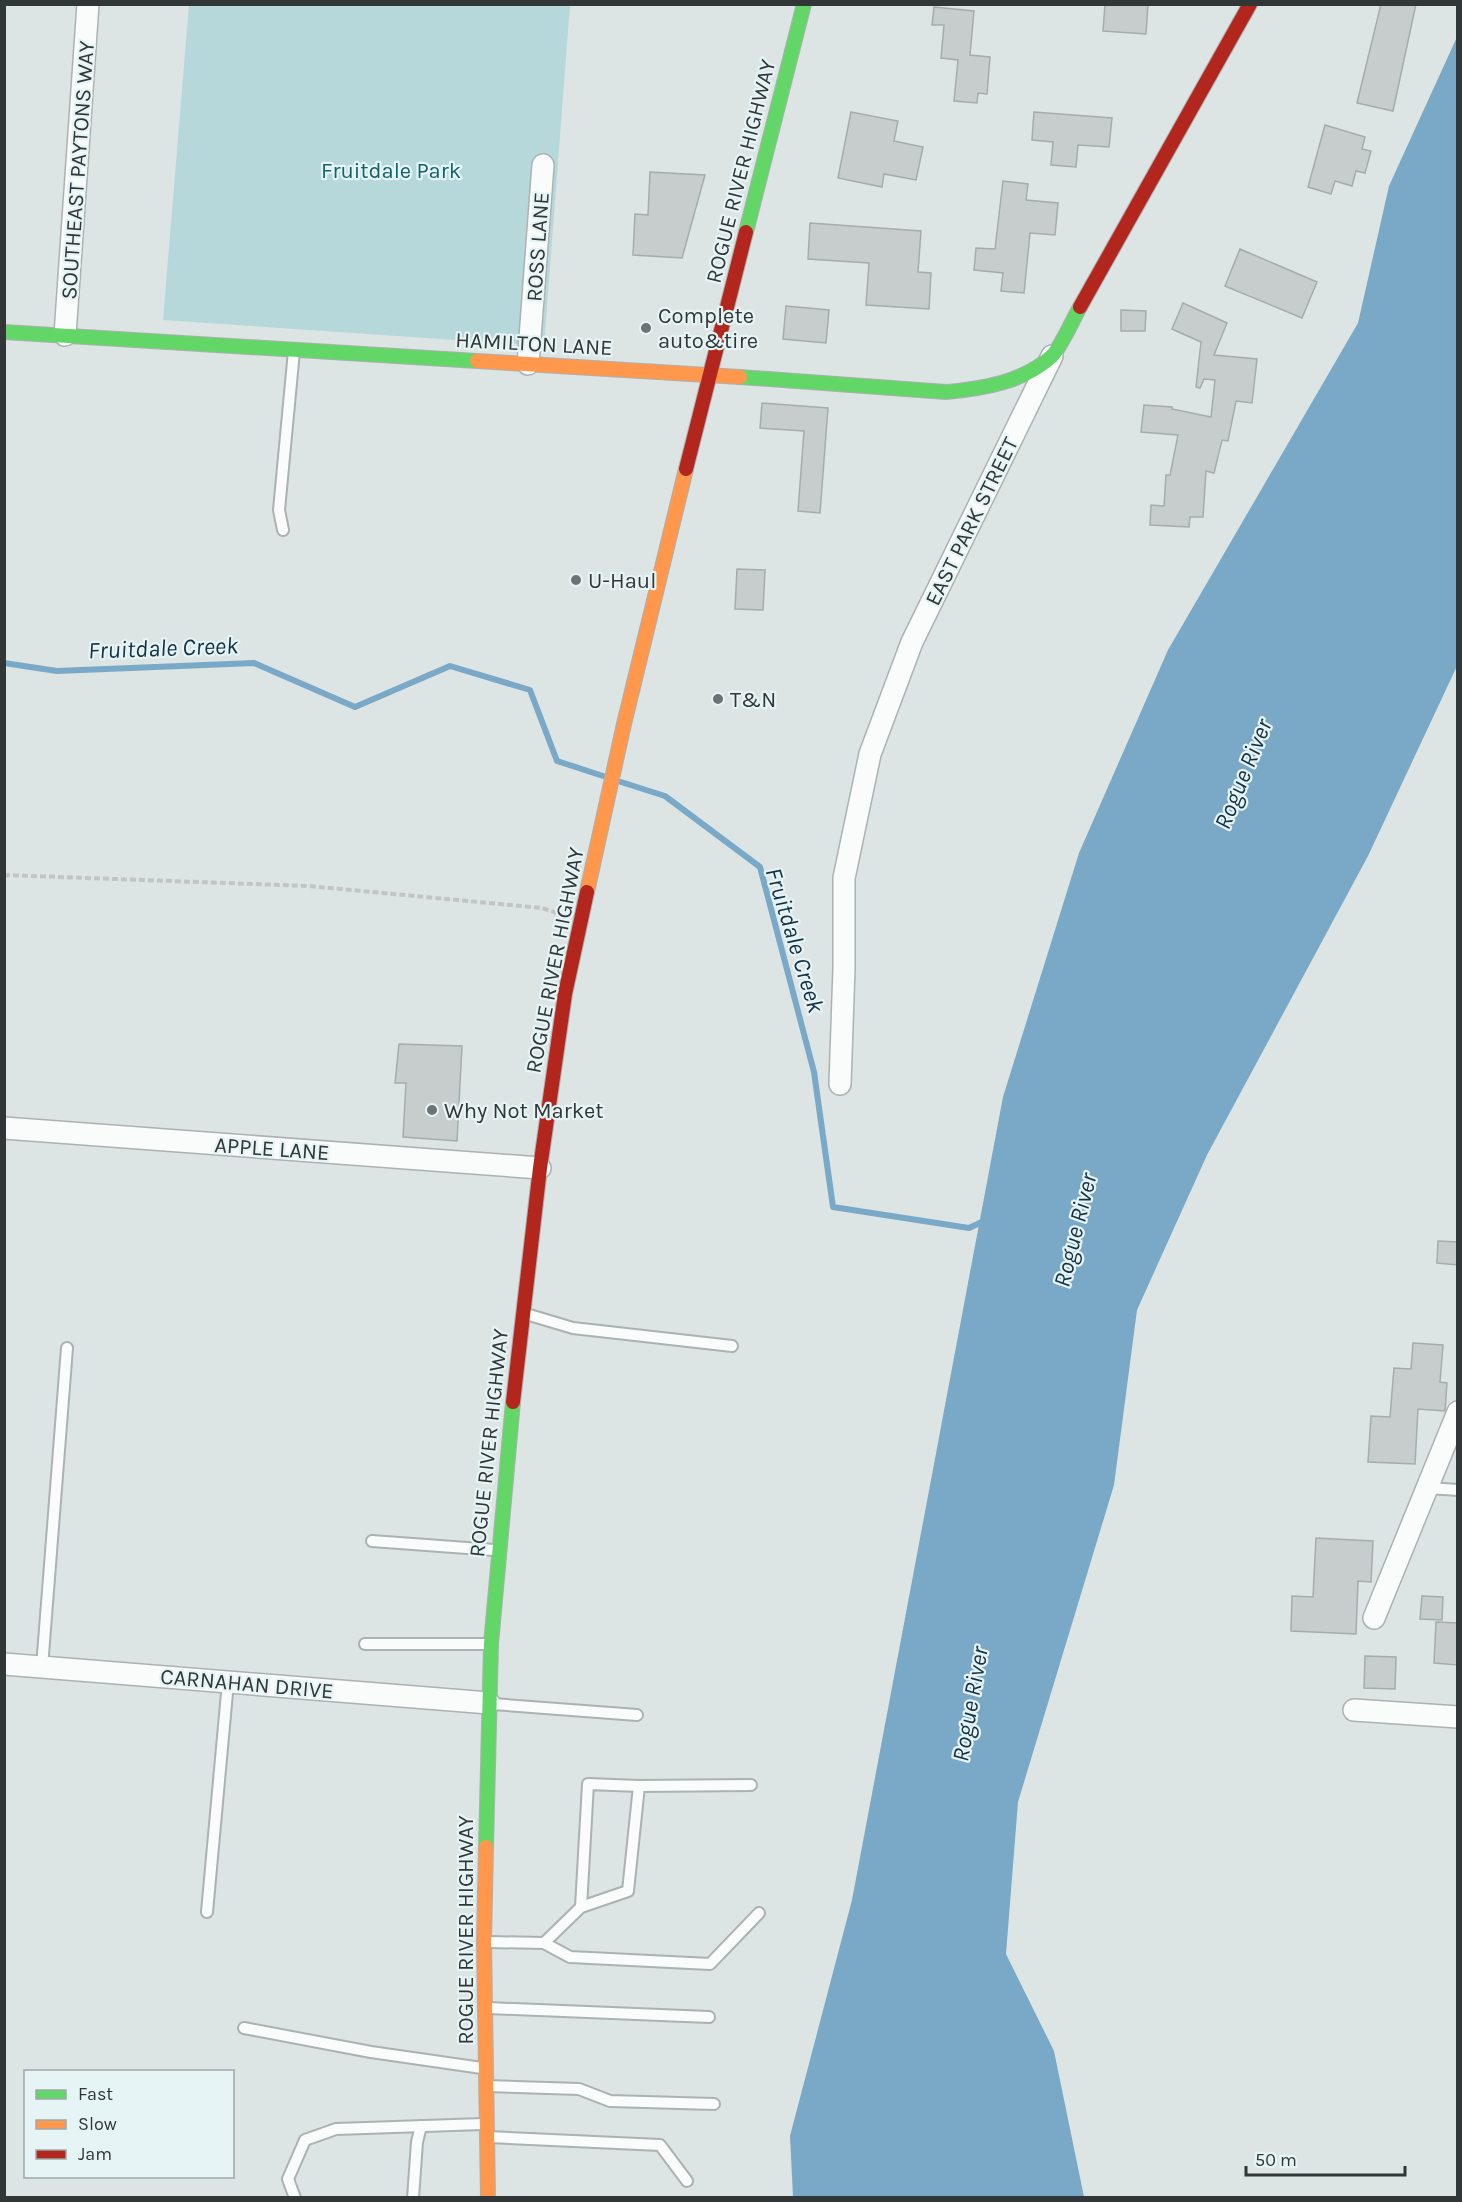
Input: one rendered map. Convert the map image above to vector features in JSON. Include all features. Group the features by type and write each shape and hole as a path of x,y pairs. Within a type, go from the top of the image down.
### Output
{"main road":[{"name":"ROGUE RIVER HIGHWAY","path":"488,2198 484,1942 491,1644 507,1449 540,1168 565,994 647,624 804,4"},
{"name":"EAST PARK STREET","path":"1053,355 1250,4"},
{"name":"HAMILTON LANE","path":"4,332 710,375 946,392 975,390 1002,383 1027,373 1053,355"}],"street":[{"name":"SOUTHEAST PAYTONS WAY","path":"65,335 88,4"},
{"name":"ROSS LANE","path":"528,364 543,165"},
{"name":"EAST PARK STREET","path":"840,1084 844,878 870,754 912,642 1053,355"},
{"name":"APPLE LANE","path":"4,1128 540,1168"},
{"path":"1374,1618 1458,1412"},
{"name":"CARNAHAN DRIVE","path":"4,1664 489,1703"},
{"path":"1354,1710 1458,1717"}],"lane":[{"path":"283,530 279,510 294,351"},
{"path":"523,1313 573,1328 732,1346"},
{"path":"42,1667 67,1348"},
{"path":"1428,1488 1458,1490"},
{"path":"372,1541 498,1550"},
{"path":"365,1644 491,1644"},
{"path":"207,1912 228,1682"},
{"path":"489,1703 637,1715"},
{"path":"581,1907 588,1784 751,1785"},
{"path":"544,1943 581,1907 628,1891 639,1786"},
{"path":"484,1942 544,1943 570,1957 710,1964 759,1912"},
{"path":"485,2008 709,2017"},
{"path":"244,2028 371,2052 485,2068"},
{"path":"485,2086 579,2089 610,2101 714,2104"},
{"path":"413,2198 417,2142 422,2126"},
{"path":"295,2198 288,2179 304,2140 336,2129 422,2126 660,2145 687,2181"}],"path":[{"path":"4,875 309,886 542,908 580,922"}],"green space":[{"name":"Fruitdale Park","path":"189,5 570,5 544,346 163,320"}],"water":[{"name":"Rogue River","path":"1457,37 1457,666 1368,856 1207,1155 1137,1310 1114,1485 1018,1802 1006,1954 1054,2051 1084,2197 793,2197 790,2136 852,1900 1003,1097 1079,853 1168,650 1358,323 1389,186"}],"building":[{"path":"1105,4 1148,4 1146,34 1103,31"},
{"path":"1381,4 1416,4 1393,111 1357,103"},
{"path":"934,7 974,11 970,55 990,57 987,94 978,93 977,103 954,101 958,60 941,58 944,25 932,25"},
{"path":"851,112 898,121 894,141 923,147 916,180 884,174 882,187 838,178"},
{"path":"1034,112 1112,118 1109,147 1078,145 1076,167 1051,165 1053,142 1032,140"},
{"path":"1325,125 1365,137 1362,149 1371,151 1365,173 1356,171 1352,186 1335,181 1331,194 1308,187"},
{"path":"650,172 705,175 682,258 633,255 635,214 648,215"},
{"path":"1003,181 1028,184 1026,200 1058,203 1055,235 1030,233 1024,293 1001,291 1003,273 974,270 976,248 995,249"},
{"path":"810,223 921,231 918,272 931,273 929,309 866,305 869,263 808,259"},
{"path":"1240,249 1317,282 1302,318 1225,286"},
{"path":"1183,303 1227,323 1214,355 1257,359 1252,403 1236,401 1228,441 1222,440 1214,473 1206,471 1203,517 1190,517 1189,527 1150,525 1151,505 1164,506 1166,475 1170,475 1178,435 1141,432 1144,405 1172,407 1172,409 1211,417 1215,380 1204,379 1200,388 1196,387 1201,342 1172,329"},
{"path":"786,306 829,310 826,343 783,339"},
{"path":"1121,310 1146,311 1145,331 1121,331"},
{"path":"762,403 828,408 820,513 798,511 804,431 760,428"},
{"path":"737,569 765,570 763,610 735,609"},
{"name":"Why Not Market","path":"399,1044 462,1046 457,1141 403,1137 406,1083 395,1083"},
{"path":"1438,1241 1458,1242 1458,1265 1437,1263"},
{"path":"1413,1343 1443,1345 1440,1382 1447,1383 1445,1411 1418,1409 1415,1464 1368,1462 1371,1416 1390,1417 1394,1368 1411,1369"},
{"path":"1316,1538 1373,1541 1371,1582 1358,1581 1356,1634 1291,1631 1292,1596 1313,1597"},
{"path":"1422,1596 1443,1597 1442,1620 1420,1619"},
{"path":"1436,1622 1458,1623 1458,1665 1434,1663"},
{"path":"1365,1656 1396,1657 1395,1689 1364,1688"}],"waterway":[{"name":"Fruitdale Creek","path":"4,663 57,671 254,663 355,707 450,666 530,690 557,761 603,776"},
{"name":"Fruitdale Creek","path":"621,782 665,796 760,867 814,1072 833,1207 969,1228 984,1221"}],"traffic: fast":[{"path":"746,232 804,4"},
{"path":"740,377 946,392 974,389 1016,378 1041,365 1056,352 1080,307"},
{"path":"4,332 477,361"},
{"path":"486,1847 491,1644 513,1402"}],"traffic: slow":[{"path":"477,361 740,377"},
{"path":"587,892 624,724 686,469"},
{"path":"486,1847 484,1942 488,2198"}],"traffic: jam":[{"path":"1080,307 1250,4"},
{"path":"686,469 746,232"},
{"path":"513,1402 540,1168 565,994 587,892"}],"place":[{"name":"Complete auto&tire","path":"646,328"},
{"name":"U-Haul","path":"576,580"},
{"name":"T&N","path":"718,699"},
{"name":"Why Not Market","path":"432,1110"}]}
